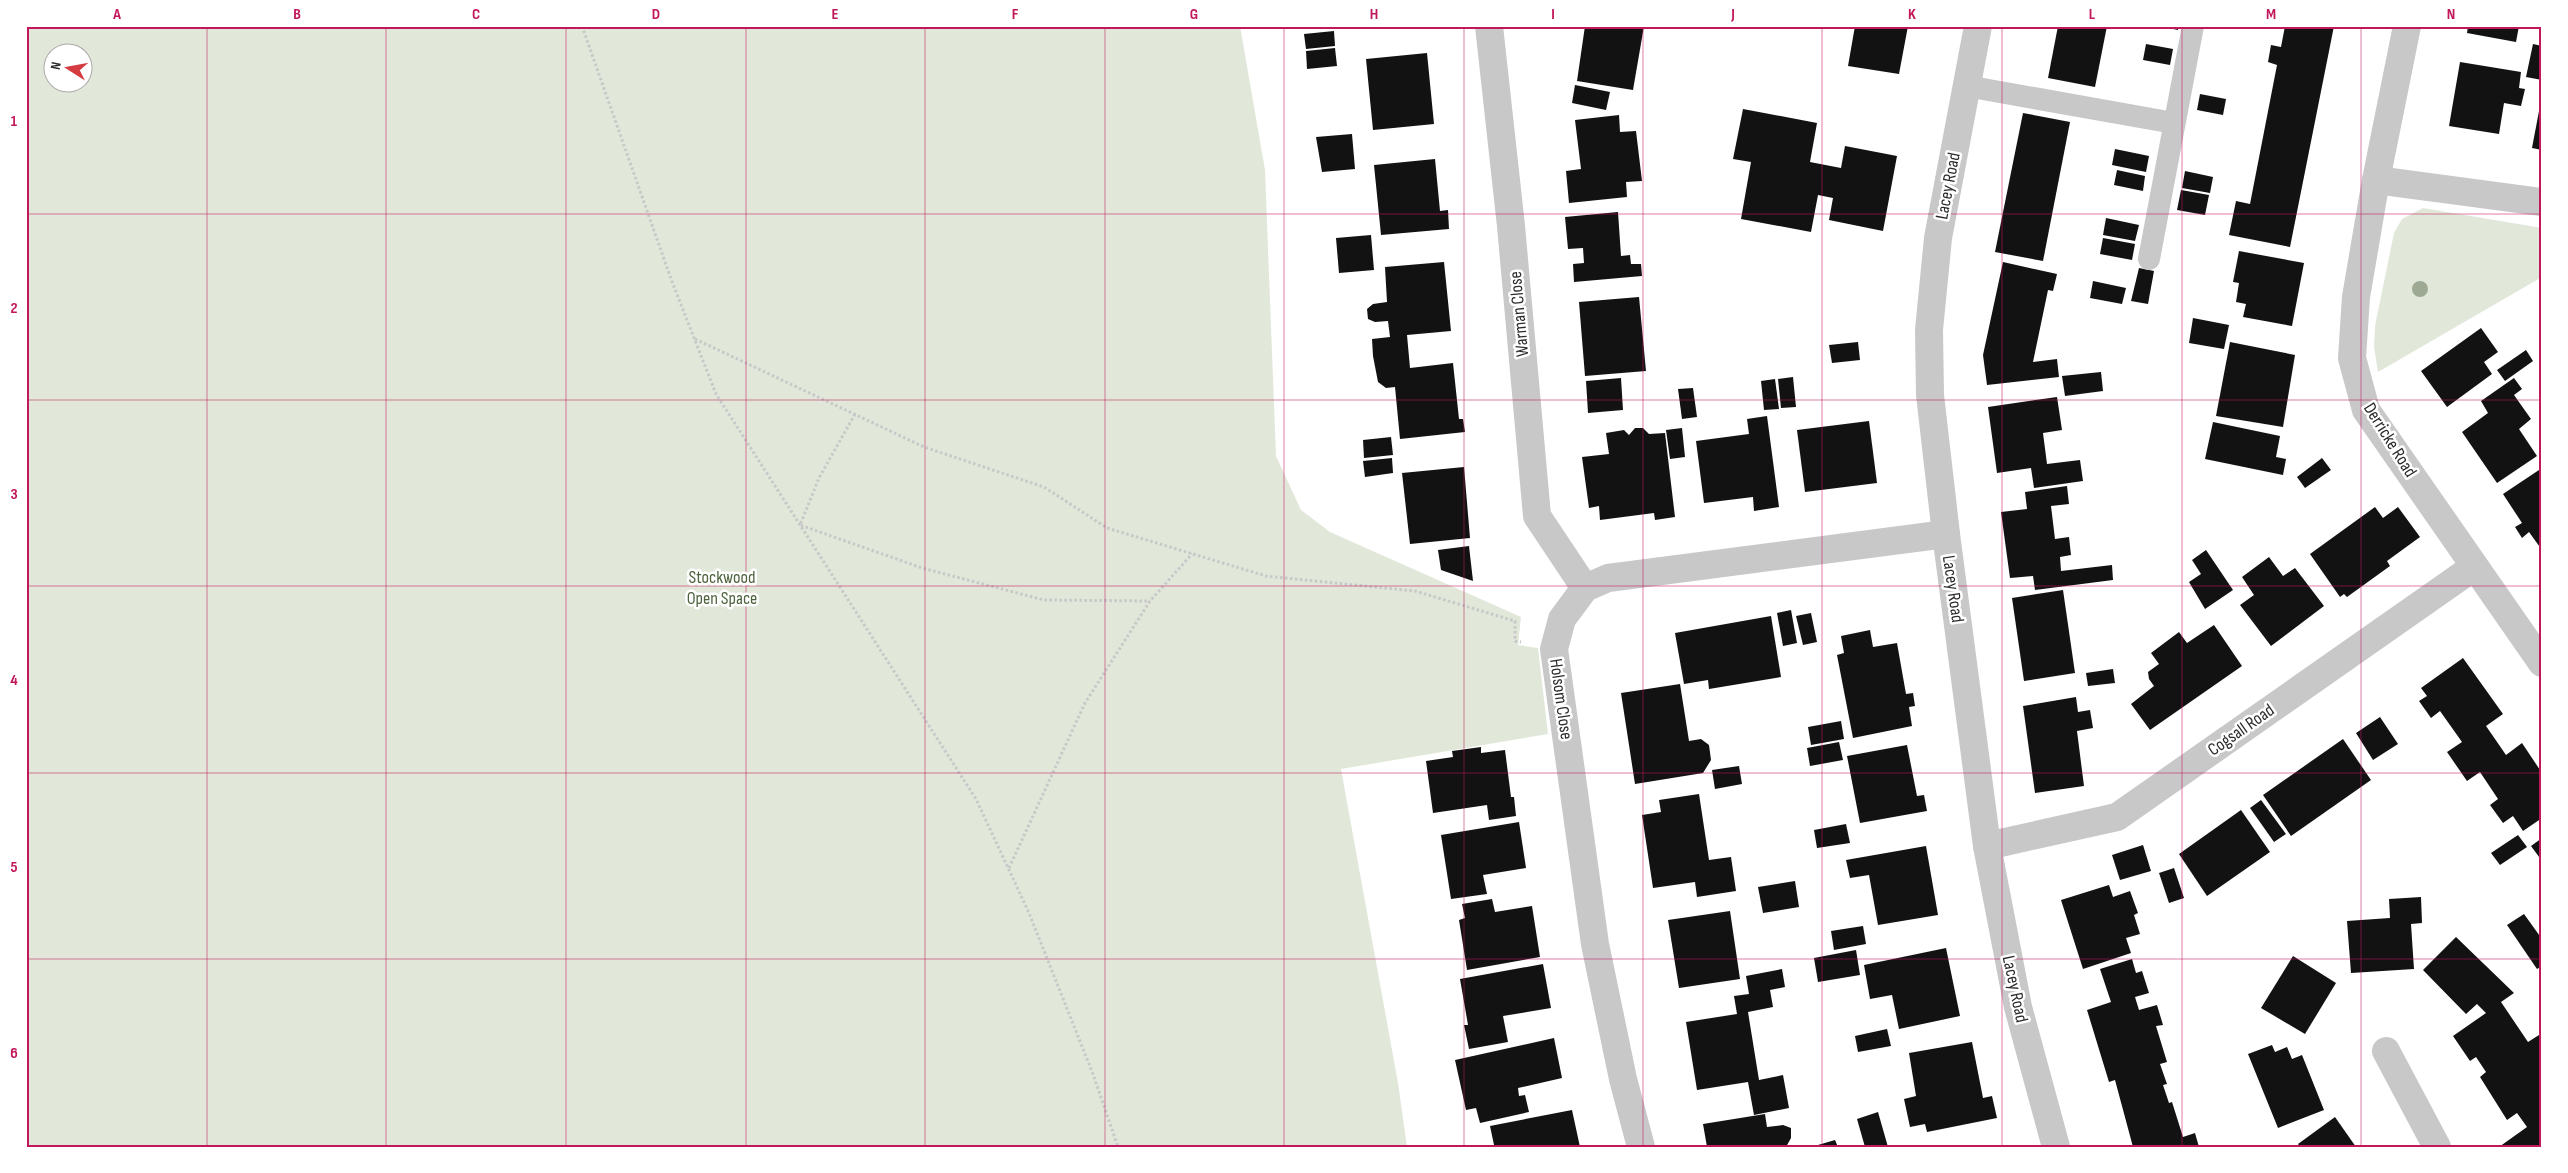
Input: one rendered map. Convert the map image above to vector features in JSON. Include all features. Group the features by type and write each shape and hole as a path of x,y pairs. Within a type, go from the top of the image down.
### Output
{"street":[{"name":"Warman Close","path":"1489,26 1511,226 1537,516 1585,588"},
{"name":"Lacey Road","path":"1978,26 1938,238 1929,330 1930,395 1946,534 1987,846 2018,1007 2056,1147"},
{"name":"Derricke Road","path":"2407,26 2376,180 2356,297 2352,358 2366,410 2542,664"},
{"path":"2376,180 2542,202"},
{"name":"Holsom Close","path":"1640,1147 1623,1080 1595,944 1554,649 1562,619 1585,588 1608,578 1946,534"},
{"name":"Cogsall Road","path":"1987,846 2117,817 2474,567"},
{"path":"2386,1051 2437,1147"}],"lane":[{"path":"2149,259 2193,26"},
{"path":"1966,86 2174,122"}],"path":[{"path":"582,26 671,280 716,394 976,799 1009,869 1047,958 1093,1074 1118,1147"},
{"path":"695,339 924,447 1044,487 1107,528 1266,576 1415,591 1515,621 1515,641 1554,649"},
{"path":"800,525 819,478 855,414"},
{"path":"800,525 922,568 1044,600 1150,601"},
{"path":"1009,869 1085,702 1150,601 1192,554"}],"green space":[{"name":"Stockwood Open Space","path":"26,26 1240,26 1265,170 1276,456 1301,510 1330,532 1521,617 1518,645 1538,648 1548,734 1341,769 1398,1083 1407,1147 26,1147"},
{"path":"2423,208 2542,228 2542,277 2378,372 2374,347 2375,326 2394,233 2402,219"}],"building":[{"path":"1362,26 1379,26 1379,28 1362,29"},
{"path":"1585,26 1644,26 1633,90 1577,81"},
{"path":"1855,26 1908,26 1899,74 1848,66"},
{"path":"2058,26 2107,26 2095,87 2048,78"},
{"path":"2159,26 2178,26 2178,30"},
{"path":"2285,26 2334,26 2290,247 2229,235 2236,201 2250,204 2277,65 2268,62 2271,45 2281,47"},
{"path":"2468,26 2519,26 2516,42 2467,33"},
{"path":"1334,31 1335,46 1306,49 1304,34"},
{"path":"2146,44 2173,49 2170,65 2143,60"},
{"path":"2533,44 2542,46 2542,80 2526,77"},
{"path":"1335,48 1337,66 1307,69 1306,51"},
{"path":"1427,53 1434,124 1373,130 1366,59"},
{"path":"2460,62 2521,72 2519,88 2525,89 2521,106 2504,103 2499,134 2449,126"},
{"path":"1575,85 1610,92 1606,110 1572,103"},
{"path":"2200,94 2226,99 2223,115 2197,110"},
{"path":"1743,109 1817,123 1810,162 1841,168 1845,146 1897,156 1883,231 1829,220 1833,198 1818,195 1811,232 1741,219 1751,162 1733,159"},
{"path":"2539,111 2542,112 2542,150 2532,148"},
{"path":"2023,113 2070,122 2043,261 1995,252"},
{"path":"1619,115 1620,132 1636,131 1642,181 1626,182 1627,197 1569,203 1566,171 1581,169 1575,120"},
{"path":"1352,134 1355,169 1322,172 1316,137"},
{"path":"2115,149 2149,156 2146,172 2112,165"},
{"path":"1435,159 1440,211 1448,210 1449,229 1381,235 1374,165"},
{"path":"2117,170 2145,176 2143,191 2114,185"},
{"path":"2185,171 2213,177 2210,193 2182,188"},
{"path":"2181,190 2209,195 2205,215 2177,210"},
{"path":"1618,212 1621,256 1630,255 1631,264 1641,264 1642,276 1574,282 1573,264 1584,263 1583,248 1568,249 1565,217"},
{"path":"2106,218 2139,225 2135,241 2103,235"},
{"path":"1371,235 1374,270 1339,273 1336,238"},
{"path":"2103,238 2135,244 2132,260 2100,254"},
{"path":"2239,251 2304,263 2292,326 2243,317 2246,304 2236,302 2239,283 2233,282"},
{"path":"1444,262 1451,331 1407,335 1410,368 1453,363 1459,419 1463,419 1465,432 1400,439 1395,387 1386,388 1378,382 1373,356 1372,339 1390,337 1388,321 1375,322 1368,319 1367,309 1373,304 1387,302 1385,267"},
{"path":"2003,262 2057,274 2053,291 2048,290 2033,362 2057,359 2059,377 1987,385 1983,355"},
{"path":"2139,268 2154,271 2148,304 2131,301"},
{"path":"2093,281 2126,288 2122,304 2090,298"},
{"path":"1639,297 1646,371 1585,376 1579,302"},
{"path":"2193,318 2229,325 2224,349 2189,343"},
{"path":"2481,328 2498,352 2484,362 2492,374 2447,407 2421,371"},
{"path":"1858,342 1860,360 1832,363 1829,345"},
{"path":"2230,342 2295,355 2283,427 2216,416"},
{"path":"2526,350 2533,361 2505,381 2497,370"},
{"path":"2101,372 2103,391 2065,396 2062,376"},
{"path":"1793,377 1796,407 1781,408 1778,379"},
{"path":"1621,378 1623,410 1588,413 1586,381"},
{"path":"2514,378 2522,389 2514,395 2531,419 2519,429 2537,456 2497,483 2462,432 2488,413 2481,401"},
{"path":"1775,379 1779,409 1764,410 1761,381"},
{"path":"1693,388 1697,417 1682,419 1678,389"},
{"path":"2057,397 2062,430 2043,433 2047,464 2080,460 2083,481 2034,488 2031,468 1997,473 1988,407"},
{"path":"1767,416 1779,507 1754,511 1753,497 1704,503 1696,441 1749,434 1747,419"},
{"path":"1869,421 1877,483 1805,492 1797,430"},
{"path":"2213,422 2280,436 2276,457 2286,459 2283,475 2205,459"},
{"path":"1635,428 1643,428 1649,434 1665,433 1675,517 1655,520 1654,513 1600,520 1599,506 1589,508 1582,457 1609,454 1606,433 1624,430 1629,435"},
{"path":"1682,428 1685,457 1670,459 1666,430"},
{"path":"1391,437 1393,455 1364,458 1363,440"},
{"path":"1392,458 1393,473 1365,477 1363,461"},
{"path":"2322,458 2331,470 2305,488 2297,477"},
{"path":"1464,467 1470,538 1410,544 1402,473"},
{"path":"2542,468 2542,550 2529,532 2522,538 2515,527 2522,523 2503,494"},
{"path":"2067,486 2069,504 2051,506 2055,539 2069,537 2071,555 2060,557 2061,571 2112,565 2113,580 2035,590 2033,576 2010,578 2001,512 2027,509 2025,492"},
{"path":"2375,507 2383,518 2398,507 2420,537 2387,561 2390,566 2347,597 2344,594 2340,597 2310,554"},
{"path":"1469,546 1473,581 1441,570 1438,550"},
{"path":"2206,550 2233,590 2205,609 2189,582 2201,574 2192,560"},
{"path":"2269,557 2283,576 2295,568 2324,606 2271,646 2240,605 2254,595 2242,577"},
{"path":"2063,590 2075,673 2024,681 2012,598"},
{"path":"1791,610 1797,643 1783,646 1777,613"},
{"path":"1811,613 1817,642 1803,645 1796,616"},
{"path":"1771,616 1781,677 1709,689 1708,680 1684,684 1675,633"},
{"path":"2214,625 2242,666 2150,730 2131,704 2154,686 2149,679 2148,672 2159,664 2151,653 2179,632 2187,643"},
{"path":"1870,630 1873,647 1897,643 1906,694 1913,693 1915,706 1909,707 1912,726 1853,738 1837,655 1844,653 1841,636"},
{"path":"2463,658 2503,714 2486,726 2506,755 2522,743 2542,773 2542,818 2523,831 2513,816 2503,823 2490,805 2498,799 2480,772 2467,781 2447,752 2462,742 2440,711 2431,718 2419,701 2427,696 2421,688"},
{"path":"2113,669 2115,683 2088,686 2086,673"},
{"path":"1680,684 1689,741 1701,739 1709,745 1711,760 1703,773 1635,784 1621,693"},
{"path":"2076,697 2078,712 2090,710 2093,728 2077,731 2084,786 2035,793 2023,706"},
{"path":"2380,717 2398,744 2373,760 2356,733"},
{"path":"1841,721 1844,739 1811,745 1808,727"},
{"path":"2343,739 2371,780 2291,836 2263,795"},
{"path":"1839,742 1843,760 1810,766 1807,748"},
{"path":"1907,745 1917,796 1924,795 1927,811 1860,823 1847,756"},
{"path":"1481,747 1481,753 1505,750 1511,797 1514,797 1516,816 1489,820 1487,805 1433,813 1426,761 1453,757 1452,751"},
{"path":"1739,766 1742,784 1715,789 1712,770"},
{"path":"1699,794 1709,860 1731,857 1736,891 1697,897 1695,882 1653,888 1642,815 1661,812 1659,800"},
{"path":"2261,800 2286,834 2274,842 2250,808"},
{"path":"2241,810 2270,852 2207,896 2179,854"},
{"path":"1519,822 1526,868 1483,875 1487,894 1451,899 1441,835"},
{"path":"1846,824 1850,843 1817,848 1814,830"},
{"path":"2518,835 2527,847 2500,865 2491,853"},
{"path":"2542,838 2542,861 2531,846"},
{"path":"2143,845 2151,871 2120,880 2112,855"},
{"path":"1926,846 1938,915 1878,925 1869,875 1850,878 1846,860"},
{"path":"2174,868 2184,898 2169,903 2159,873"},
{"path":"1795,881 1799,907 1763,913 1758,887"},
{"path":"2109,885 2113,897 2130,891 2138,913 2134,915 2140,934 2126,938 2131,953 2083,969 2061,900"},
{"path":"2421,897 2422,923 2411,924 2414,969 2351,973 2347,921 2390,918 2389,899"},
{"path":"1492,899 1495,912 1532,906 1540,957 1467,970 1459,920 1465,918 1462,904"},
{"path":"1730,911 1740,979 1679,988 1668,920"},
{"path":"2524,914 2542,939 2542,966 2537,969 2507,925"},
{"path":"1863,926 1866,944 1834,950 1831,931"},
{"path":"2456,937 2514,993 2501,1002 2528,1042 2539,1035 2542,1039 2542,1147 2499,1147 2527,1127 2517,1113 2507,1120 2480,1077 2486,1072 2476,1057 2470,1061 2453,1036 2486,1013 2477,1004 2466,1014 2423,970"},
{"path":"1946,948 1960,1016 1899,1029 1892,995 1870,999 1864,965"},
{"path":"1856,950 1860,975 1818,982 1814,958"},
{"path":"2293,956 2336,983 2305,1034 2261,1008"},
{"path":"2132,959 2136,973 2142,971 2149,993 2135,997 2139,1010 2157,1005 2163,1025 2156,1026 2167,1062 2160,1064 2167,1084 2163,1085 2169,1103 2172,1102 2183,1137 2195,1133 2199,1147 2133,1147 2115,1080 2109,1082 2087,1010 2111,1002 2100,969"},
{"path":"1543,964 1551,1008 1503,1016 1508,1042 1469,1049 1464,1025 1468,1025 1460,979"},
{"path":"1782,969 1785,987 1770,990 1773,1007 1748,1012 1759,1080 1783,1075 1789,1108 1754,1115 1748,1082 1697,1090 1686,1022 1737,1014 1734,996 1749,994 1746,976"},
{"path":"1887,1029 1891,1046 1858,1052 1855,1036"},
{"path":"1554,1038 1562,1078 1518,1088 1519,1096 1525,1095 1529,1112 1480,1123 1476,1108 1466,1110 1455,1060"},
{"path":"1972,1042 1983,1098 1992,1096 1997,1118 1927,1132 1925,1124 1910,1127 1904,1099 1916,1096 1909,1053"},
{"path":"2272,1045 2275,1052 2287,1047 2292,1059 2302,1055 2324,1110 2278,1128 2248,1054"},
{"path":"1572,1110 1580,1147 1490,1147 1494,1145 1490,1126"},
{"path":"1878,1112 1888,1147 1865,1147 1857,1119"},
{"path":"1765,1114 1767,1127 1783,1125 1791,1128 1791,1138 1786,1147 1707,1147 1703,1124"},
{"path":"2335,1117 2356,1147 2300,1147 2298,1144"},
{"path":"1835,1140 1838,1147 1818,1147 1818,1145"}]}
